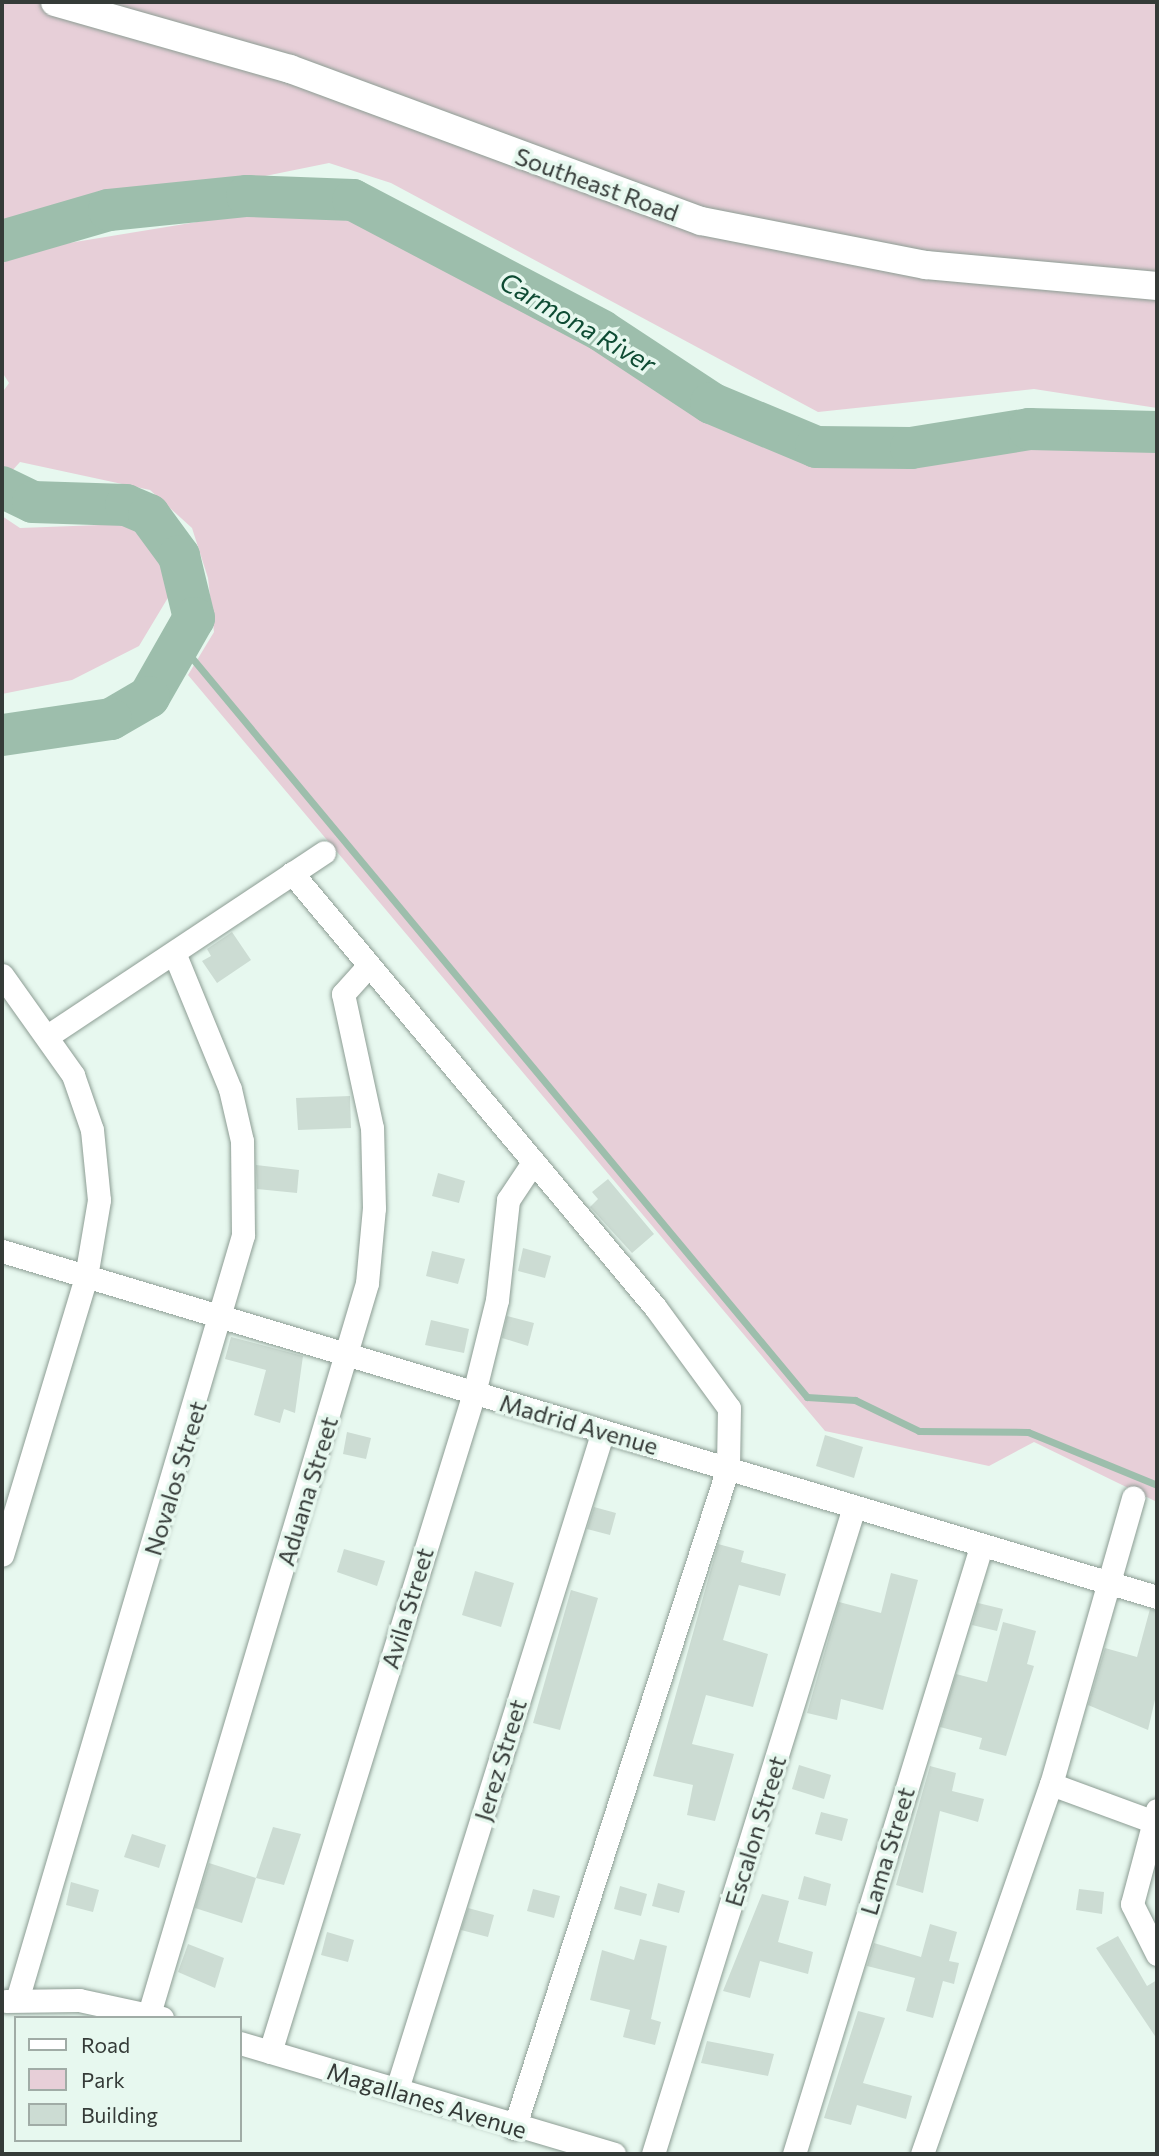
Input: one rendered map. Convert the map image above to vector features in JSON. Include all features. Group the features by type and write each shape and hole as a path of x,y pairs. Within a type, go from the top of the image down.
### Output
{"street":[{"name":"Southeast Road","path":"55,2 290,69 598,188 713,224 926,265 1157,286"},
{"path":"49,1035 175,955 324,852"},
{"path":"292,873 367,967 704,1369 729,1408 728,1468 514,2128"},
{"name":"Novalos Street","path":"10,2001 223,1316 243,1235 242,1141 214,1039 175,955"},
{"name":"Aduana Street","path":"155,2016 367,1283 374,1208 372,1128 343,994 367,967"},
{"path":"2,975 49,1035 73,1076 92,1130 99,1200 86,1277 2,1555"},
{"name":"Avila Street","path":"270,2052 474,1393 498,1300 508,1200 531,1164"},
{"name":"Madrid Avenue","path":"2,1251 348,1353 981,1547 1157,1597"},
{"name":"Jerez Street","path":"397,2089 603,1431"},
{"path":"922,2154 1051,1784 1133,1498"},
{"name":"Escalon Street","path":"653,2154 854,1507"},
{"name":"Lama Street","path":"794,2154 981,1547"},
{"path":"1051,1784 1156,1818 1132,1903 1157,1955"},
{"path":"10,2001 79,2000 155,2016"},
{"name":"Magallanes Avenue","path":"242,2044 397,2089 514,2128 614,2154"}],"green space":[{"path":"2,2 1157,2 1157,408 1034,389 818,412 391,183 329,163 2,229"},
{"path":"275,209 363,223 563,330 687,409 794,455 901,461 1015,444 1157,445 1157,1502 1034,1442 989,1466 825,1431 188,675 214,632 208,578 192,528 150,490 20,462 10,473 2,470 2,393 9,383 2,372 2,254"},
{"path":"2,516 20,528 126,524 156,549 169,596 139,646 72,680 2,694"}],"building":[{"path":"232,932 251,960 217,983 202,961 211,956 207,949"},
{"path":"350,1096 351,1128 298,1130 296,1098"},
{"path":"256,1165 299,1170 297,1193 257,1189"},
{"path":"438,1173 465,1181 459,1203 432,1196"},
{"path":"608,1179 654,1234 632,1253 590,1207 598,1199 592,1192"},
{"path":"523,1248 551,1256 545,1278 518,1271"},
{"path":"432,1251 465,1259 458,1284 426,1276"},
{"path":"507,1316 534,1323 528,1346 502,1338"},
{"path":"431,1320 469,1329 464,1353 425,1345"},
{"path":"231,1337 303,1356 295,1413 284,1409 280,1423 254,1415 266,1370 225,1359"},
{"path":"347,1432 371,1438 366,1459 343,1454"},
{"path":"825,1435 863,1447 854,1478 816,1466"},
{"path":"594,1507 616,1513 610,1535 587,1529"},
{"path":"718,1544 744,1551 741,1562 786,1574 780,1596 739,1585 723,1640 768,1654 753,1707 706,1695 692,1744 734,1754 715,1821 687,1815 693,1785 653,1776"},
{"path":"344,1549 385,1561 377,1586 337,1572"},
{"path":"475,1571 514,1583 501,1627 462,1615"},
{"path":"891,1573 918,1580 883,1710 841,1699 837,1720 807,1713 839,1602 881,1613"},
{"path":"571,1590 598,1598 560,1730 533,1723"},
{"path":"978,1603 1003,1609 997,1631 972,1625"},
{"path":"1150,1609 1157,1611 1157,1691 1148,1730 1088,1705 1105,1648 1137,1657"},
{"path":"1003,1622 1036,1631 1027,1664 1034,1666 1006,1756 979,1749 982,1738 940,1727 956,1674 987,1682"},
{"path":"799,1765 831,1775 824,1799 792,1789"},
{"path":"930,1766 956,1773 952,1791 984,1799 978,1822 940,1811 923,1893 896,1885"},
{"path":"821,1812 848,1819 842,1841 815,1834"},
{"path":"273,1827 301,1834 284,1885 256,1878"},
{"path":"132,1834 166,1845 159,1868 124,1857"},
{"path":"209,1863 256,1878 242,1923 195,1908"},
{"path":"804,1876 831,1884 826,1906 798,1899"},
{"path":"71,1882 99,1890 93,1912 66,1905"},
{"path":"658,1883 685,1891 679,1913 652,1906"},
{"path":"620,1886 647,1894 641,1916 614,1909"},
{"path":"533,1889 560,1896 554,1918 527,1911"},
{"path":"1079,1889 1104,1892 1102,1914 1076,1910"},
{"path":"762,1894 789,1901 778,1942 813,1952 808,1974 760,1961 750,1998 723,1991"},
{"path":"468,1908 494,1915 488,1937 461,1930"},
{"path":"930,1924 957,1932 949,1961 959,1963 954,1984 943,1981 933,2018 906,2011 915,1978 867,1966 874,1943 921,1957"},
{"path":"327,1932 354,1940 348,1962 321,1955"},
{"path":"1118,1936 1147,1986 1157,1980 1157,2039 1096,1948"},
{"path":"640,1939 667,1946 651,2019 661,2022 655,2045 623,2037 630,2010 590,2000 602,1950 634,1960"},
{"path":"188,1944 224,1958 215,1988 178,1972"},
{"path":"858,2011 885,2018 863,2083 912,2096 906,2119 857,2105 851,2125 824,2118"},
{"path":"707,2041 774,2054 768,2076 701,2063"}],"waterway":[{"name":"Carmona River","path":"2,241 109,210 247,196 353,200 602,331 711,403 816,447 911,448 1029,429 1157,432"},
{"name":"Carmona River","path":"2,487 33,502 126,505 149,515 179,556 194,618 149,697 111,719 2,735"},
{"path":"182,646 807,1397 855,1400 919,1431 1028,1432 1157,1485"}]}
